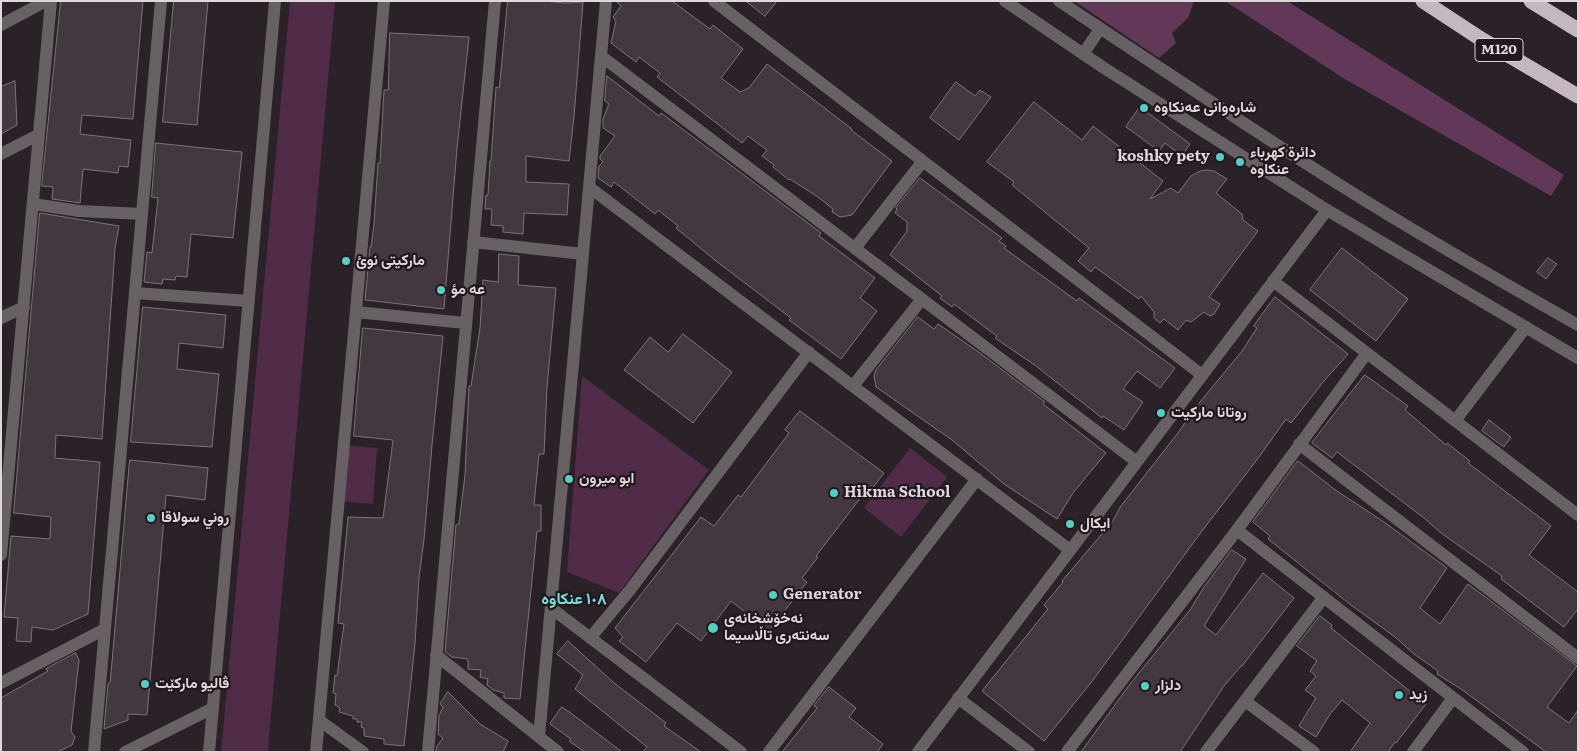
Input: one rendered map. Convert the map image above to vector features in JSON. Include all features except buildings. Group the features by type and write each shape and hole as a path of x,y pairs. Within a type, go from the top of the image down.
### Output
{"highway":[{"name":"M120","path":"1423,1 1481,39 1573,93"},
{"path":"1531,1 1578,30"}],"street":[{"path":"1,25 46,1"},
{"path":"1,555 51,1"},
{"path":"94,752 161,1"},
{"path":"209,752 275,1"},
{"path":"316,752 384,1"},
{"path":"428,752 494,1"},
{"path":"539,737 606,1"},
{"path":"714,1 1202,375"},
{"path":"1005,1 1083,54 1328,210 1578,358"},
{"path":"1060,1 1341,186 1488,274 1578,325"},
{"path":"1083,54 1100,29"},
{"path":"602,56 1137,462"},
{"path":"1,154 38,135"},
{"path":"855,248 923,161"},
{"path":"589,187 1070,550"},
{"path":"33,204 79,211 142,214"},
{"path":"918,752 1328,210"},
{"path":"473,242 583,254"},
{"path":"1273,281 1578,515"},
{"path":"135,293 249,301"},
{"path":"853,386 922,299"},
{"path":"1,318 24,307"},
{"path":"356,312 465,323"},
{"path":"1455,421 1526,327"},
{"path":"590,638 630,590 809,352"},
{"path":"1067,752 1237,530 1367,353"},
{"path":"1299,444 1578,658"},
{"path":"769,752 977,479"},
{"path":"1237,530 1523,752"},
{"path":"1206,752 1324,597"},
{"path":"551,608 740,752"},
{"path":"1,683 105,629"},
{"path":"436,655 558,752"},
{"path":"958,698 1029,752"},
{"path":"1413,752 1453,698"},
{"path":"1245,701 1314,752"},
{"path":"125,752 213,708"},
{"path":"319,720 363,752"}],"shaded area":[{"path":"290,1 335,1 268,752 221,752"},
{"path":"1074,1 1194,1 1188,18 1172,33 1176,43 1159,58"},
{"path":"1225,1 1287,1 1564,175 1551,196 1343,78"},
{"path":"582,376 709,470 619,593 567,572"},
{"path":"341,445 377,448 373,504 336,501"},
{"path":"910,448 947,477 901,537 864,508"}],"place":[{"name":"شارەوانی عەنکاوە","path":"1144,108"},
{"name":"koshky pety","path":"1220,157"},
{"name":"دائرة كهرباء عنكاوه","path":"1240,162"},
{"name":"مارکیتی نوئ","path":"346,261"},
{"name":"عه مؤ","path":"441,290"},
{"name":"روتانا ماركيت","path":"1161,413"},
{"name":"ابو ميرون","path":"569,479"},
{"name":"Hikma School","path":"834,493"},
{"name":"روني سولاقا","path":"151,518"},
{"name":"ايكال","path":"1070,524"},
{"name":"Generator","path":"773,595"},
{"name":"نەخۆشخانەی سەنتەری تاڵاسیما","path":"713,628"},
{"name":"ڤالیو مارکێت","path":"145,684"},
{"name":"دلزار","path":"1145,686"},
{"name":"زيد","path":"1399,695"}],"district":[{"name":"١٠٨ عنکاوە","path":"574,599"}]}
